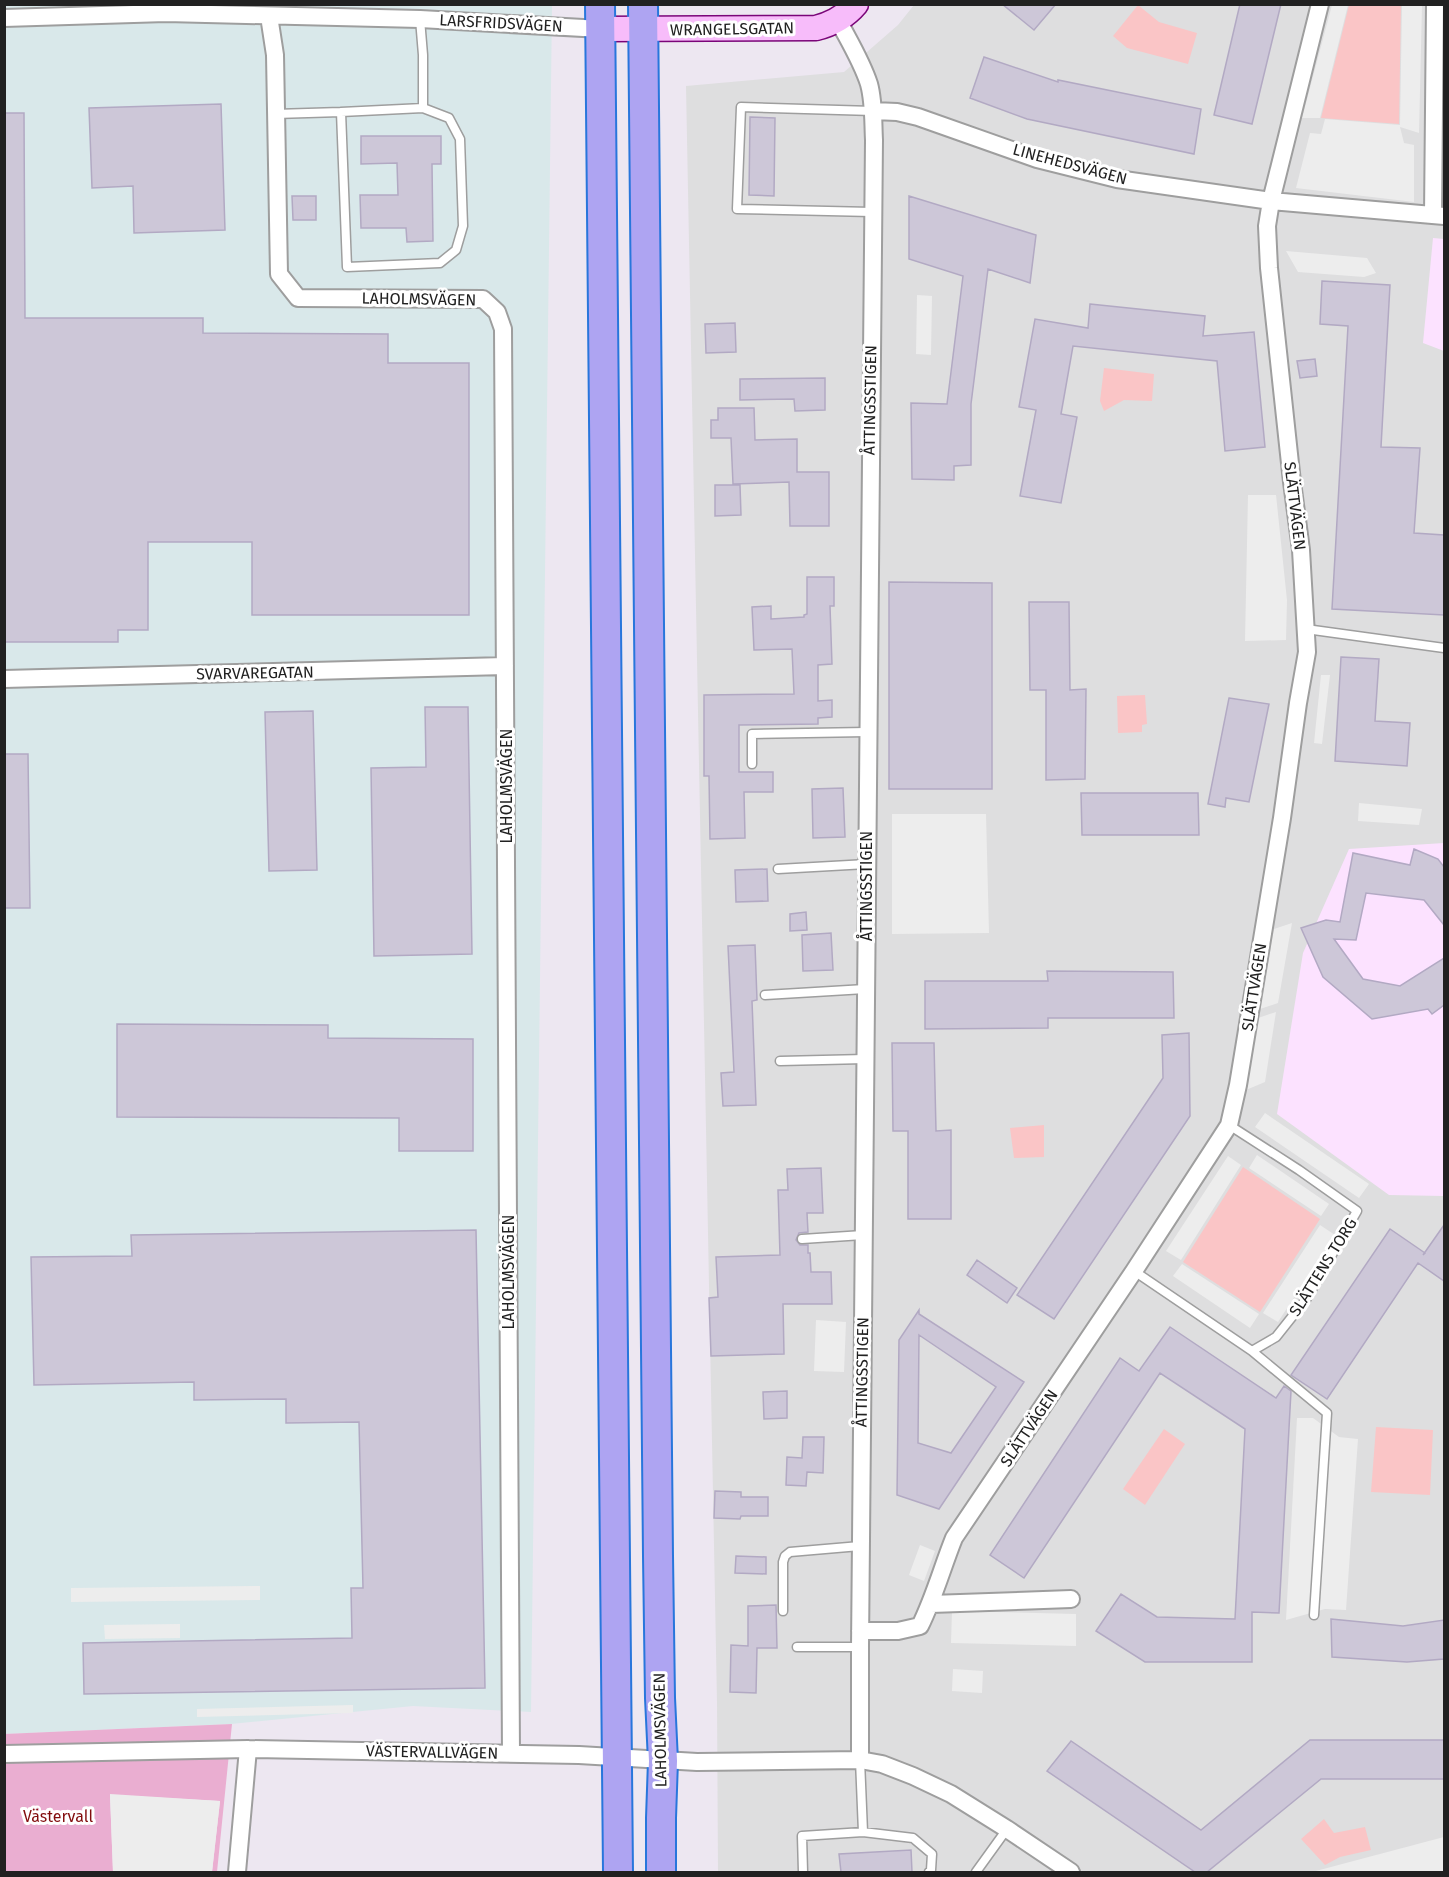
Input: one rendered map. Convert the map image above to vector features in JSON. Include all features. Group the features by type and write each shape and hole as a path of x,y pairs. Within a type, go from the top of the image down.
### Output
{"highway":[{"path":"600,17 618,1872"},
{"name":"LAHOLMSVÄGEN","path":"643,17 657,1556 663,1761 661,1872"}],"main road":[{"name":"WRANGELSGATAN","path":"600,17 643,17 816,28 847,12"}],"street":[{"path":"1271,201 1320,4"},
{"name":"LINEHEDSVÄGEN","path":"873,111 897,112 918,117 1037,159 1117,179 1271,201 1439,215 1436,4"},
{"name":"ÅTTINGSSTIGEN","path":"847,12 869,86 873,111 860,1760"},
{"name":"LARSFRIDSVÄGEN","path":"4,18 166,13 269,16 387,15 420,19 600,17"},
{"name":"LAHOLMSVÄGEN","path":"269,16 275,55 279,274 298,298 483,299 496,312 503,329 511,1754"},
{"name":"SLÄTTVÄGEN","path":"860,1639 920,1626 932,1604 938,1578 954,1538 1134,1271 1229,1125 1238,1085 1284,810 1307,652 1301,550 1290,470 1269,268 1267,226 1271,201"},
{"name":"SVARVAREGATAN","path":"4,679 505,666"},
{"path":"932,1604 1071,1599"},
{"path":"237,1872 249,1749"},
{"name":"VÄSTERVALLVÄGEN","path":"4,1754 249,1749 511,1754 697,1762 860,1760 882,1764 951,1794 1007,1829 1068,1872"}],"lane":[{"path":"420,19 423,108"},
{"path":"872,212 737,208 741,107 873,111"},
{"path":"275,114 423,108 449,118 460,139 463,226 456,250 440,263 346,267 340,112"},
{"path":"1306,629 1444,648"},
{"path":"752,764 752,734 867,732"},
{"path":"778,869 867,864"},
{"path":"765,996 865,989"},
{"path":"780,1061 865,1059"},
{"name":"SLÄTTENS TORG","path":"1229,1125 1357,1211 1307,1298 1276,1337 1252,1351"},
{"path":"802,1239 863,1235"},
{"path":"1134,1271 1252,1351 1327,1413 1314,1615"},
{"path":"783,1611 783,1562 789,1552 860,1546"},
{"path":"797,1647 860,1639"},
{"path":"860,1760 863,1832"},
{"path":"981,1871 1007,1829"},
{"path":"803,1872 802,1836 863,1832 913,1838 932,1854 929,1872"}],"shaded area":[{"path":"4,5 552,5 531,1712 413,1706 231,1724 5,1734"},
{"path":"914,5 1444,5 1444,1872 718,1872 717,1702 686,86 844,72 898,25"},
{"path":"1138,5 1159,22 1197,33 1188,64 1127,48 1113,36"},
{"path":"1332,5 1348,5 1320,118 1302,118"},
{"path":"1349,5 1401,5 1399,124 1321,118"},
{"path":"1402,5 1422,5 1419,133 1400,127 1404,143 1414,145 1414,202 1296,188 1310,133 1321,134 1325,119 1400,125"},
{"path":"1433,238 1444,239 1444,351 1423,343"},
{"path":"1286,251 1367,258 1376,273 1364,277 1298,272"},
{"path":"917,295 932,296 931,355 916,354"},
{"path":"1104,368 1154,374 1152,401 1124,400 1104,411 1100,401"},
{"path":"1248,495 1276,495 1287,600 1286,640 1245,641"},
{"path":"1321,675 1330,675 1322,744 1314,743"},
{"path":"1145,695 1147,724 1142,725 1142,732 1118,733 1117,696"},
{"path":"1359,803 1422,809 1419,825 1358,821"},
{"path":"892,814 986,814 989,933 892,934"},
{"path":"1444,843 1444,1196 1389,1195 1277,1114 1303,953 1349,849"},
{"path":"1292,923 1278,1003 1260,1009 1274,929"},
{"path":"1276,1012 1265,1082 1246,1090 1258,1018"},
{"path":"1265,1113 1369,1184 1359,1198 1255,1127"},
{"path":"1044,1125 1044,1157 1014,1158 1010,1128"},
{"path":"1257,1155 1329,1204 1321,1216 1249,1168"},
{"path":"1228,1156 1241,1165 1181,1260 1166,1251"},
{"path":"1243,1167 1320,1219 1260,1312 1183,1262"},
{"path":"1320,1225 1335,1235 1278,1322 1263,1313"},
{"path":"1182,1264 1259,1314 1250,1328 1173,1276"},
{"path":"816,1320 846,1322 844,1372 814,1371"},
{"path":"1297,1418 1313,1418 1339,1437 1358,1439 1346,1610 1325,1609 1286,1620"},
{"path":"1376,1427 1433,1430 1430,1495 1371,1492"},
{"path":"1164,1429 1185,1444 1145,1505 1123,1489"},
{"path":"920,1545 935,1551 924,1581 909,1575"},
{"path":"260,1586 260,1600 71,1602 71,1588"},
{"path":"952,1611 1076,1614 1076,1646 951,1643"},
{"path":"180,1624 180,1638 105,1639 104,1625"},
{"path":"953,1669 983,1671 982,1693 952,1691"},
{"path":"353,1705 353,1713 197,1717 197,1709"},
{"path":"110,1794 220,1801 212,1872 113,1872"},
{"path":"1324,1819 1334,1833 1365,1827 1371,1850 1340,1857 1325,1865 1301,1839"},
{"path":"1444,1837 1444,1872 1312,1872"}],"green space":[{"name":"Västervall","path":"232,1724 217,1872 212,1872 220,1801 110,1795 113,1872 5,1872 4,1734"}],"building":[{"path":"1002,4 1056,4 1034,30"},
{"path":"1240,4 1281,4 1252,124 1214,115"},
{"path":"984,57 1058,82 1058,80 1201,109 1194,154 1027,119 970,98"},
{"path":"221,104 225,230 134,233 133,186 92,188 89,108"},
{"path":"4,113 24,113 25,318 203,318 203,333 388,334 388,363 469,363 469,615 252,615 252,542 148,542 148,630 118,630 118,642 4,642"},
{"path":"750,117 775,118 774,196 749,195"},
{"path":"361,136 441,136 441,164 432,164 433,241 407,242 406,228 361,228 360,195 398,195 397,163 361,164"},
{"path":"292,196 316,196 316,220 293,220"},
{"path":"909,196 1036,235 1030,283 988,269 971,404 971,465 954,466 954,480 912,479 911,403 947,404 963,276 909,259"},
{"path":"1322,281 1390,285 1381,447 1420,448 1414,533 1444,535 1444,615 1332,609 1348,326 1320,324"},
{"path":"1090,304 1205,316 1203,336 1254,332 1265,447 1225,451 1217,361 1073,346 1061,414 1077,417 1061,503 1020,496 1036,410 1019,407 1035,319 1088,328"},
{"path":"735,323 736,352 706,353 705,324"},
{"path":"1315,359 1317,376 1300,378 1297,361"},
{"path":"825,378 825,410 795,411 794,399 740,400 740,379"},
{"path":"718,408 754,408 755,440 797,439 797,472 829,472 829,526 790,526 789,482 733,484 731,438 711,438 711,420 718,420"},
{"path":"715,485 740,485 741,515 715,516"},
{"path":"807,577 834,577 834,606 830,606 832,664 818,665 818,701 832,700 832,717 818,718 818,724 739,725 739,772 773,772 773,792 744,792 745,838 710,839 709,776 704,776 704,695 794,694 792,649 754,650 752,607 771,606 771,619 804,617 807,614"},
{"path":"889,582 992,583 992,789 889,789"},
{"path":"1029,602 1069,602 1070,690 1086,689 1085,779 1046,780 1046,690 1030,690"},
{"path":"1341,657 1379,659 1375,721 1410,723 1407,766 1335,761"},
{"path":"1229,698 1269,704 1249,802 1226,798 1225,807 1208,804"},
{"path":"425,707 468,707 472,954 374,956 371,768 426,767"},
{"path":"313,711 317,870 269,871 265,712"},
{"path":"4,754 28,754 30,908 4,908"},
{"path":"843,788 845,837 813,838 812,789"},
{"path":"1081,793 1198,793 1199,835 1082,835"},
{"path":"1414,849 1438,859 1444,867 1444,925 1424,900 1366,893 1356,940 1334,939 1363,979 1400,986 1444,958 1444,1005 1432,1014 1428,1009 1372,1019 1323,977 1301,928 1326,920 1340,922 1353,853 1410,865"},
{"path":"767,869 768,901 736,902 735,870"},
{"path":"806,912 807,930 790,931 790,914"},
{"path":"831,933 833,970 803,971 802,935"},
{"path":"755,945 757,1000 752,1001 756,1105 723,1106 721,1073 734,1072 728,946"},
{"path":"1047,971 1173,972 1174,1018 1048,1018 1048,1028 925,1029 925,981 1048,981"},
{"path":"117,1024 328,1025 328,1038 473,1039 473,1151 399,1151 399,1118 117,1117"},
{"path":"1189,1033 1190,1116 1054,1319 1017,1295 1163,1078 1162,1035"},
{"path":"892,1043 934,1043 936,1131 951,1130 951,1219 908,1219 908,1131 893,1131"},
{"path":"821,1168 823,1213 807,1213 808,1232 799,1233 796,1240 800,1245 808,1245 811,1272 831,1272 832,1304 783,1304 784,1354 711,1356 709,1298 718,1297 716,1257 780,1255 778,1190 788,1190 787,1169"},
{"path":"1444,1225 1444,1281 1418,1263 1327,1399 1291,1375 1390,1229 1425,1253"},
{"path":"476,1230 485,1688 84,1694 83,1643 352,1638 351,1588 363,1588 359,1422 286,1423 286,1399 194,1400 194,1382 34,1385 31,1257 132,1256 131,1235"},
{"path":"977,1260 1017,1288 1007,1303 967,1275"},
{"path":"919,1310 919,1314 1024,1382 939,1509 897,1495 899,1340","holes":["919,1335 996,1387 951,1453 918,1443"]},
{"path":"1170,1327 1276,1398 1284,1386 1291,1391 1279,1613 1252,1612 1252,1662 1145,1662 1096,1631 1121,1594 1157,1617 1235,1619 1245,1429 1160,1373 1024,1578 990,1555 1120,1358 1139,1371"},
{"path":"787,1391 787,1418 764,1419 763,1392"},
{"path":"803,1437 824,1437 823,1473 807,1472 806,1486 786,1485 787,1457 802,1458"},
{"path":"715,1491 741,1492 741,1497 768,1497 768,1516 741,1516 740,1519 714,1518"},
{"path":"736,1556 766,1557 766,1574 735,1573"},
{"path":"776,1605 777,1648 757,1648 756,1693 730,1692 731,1645 748,1646 748,1606"},
{"path":"1331,1619 1403,1626 1444,1620 1444,1659 1407,1662 1332,1657"},
{"path":"1310,1740 1444,1740 1444,1779 1321,1779 1207,1872 1195,1872 1047,1771 1071,1741 1201,1830"},
{"path":"911,1850 912,1872 841,1872 839,1854"}]}
